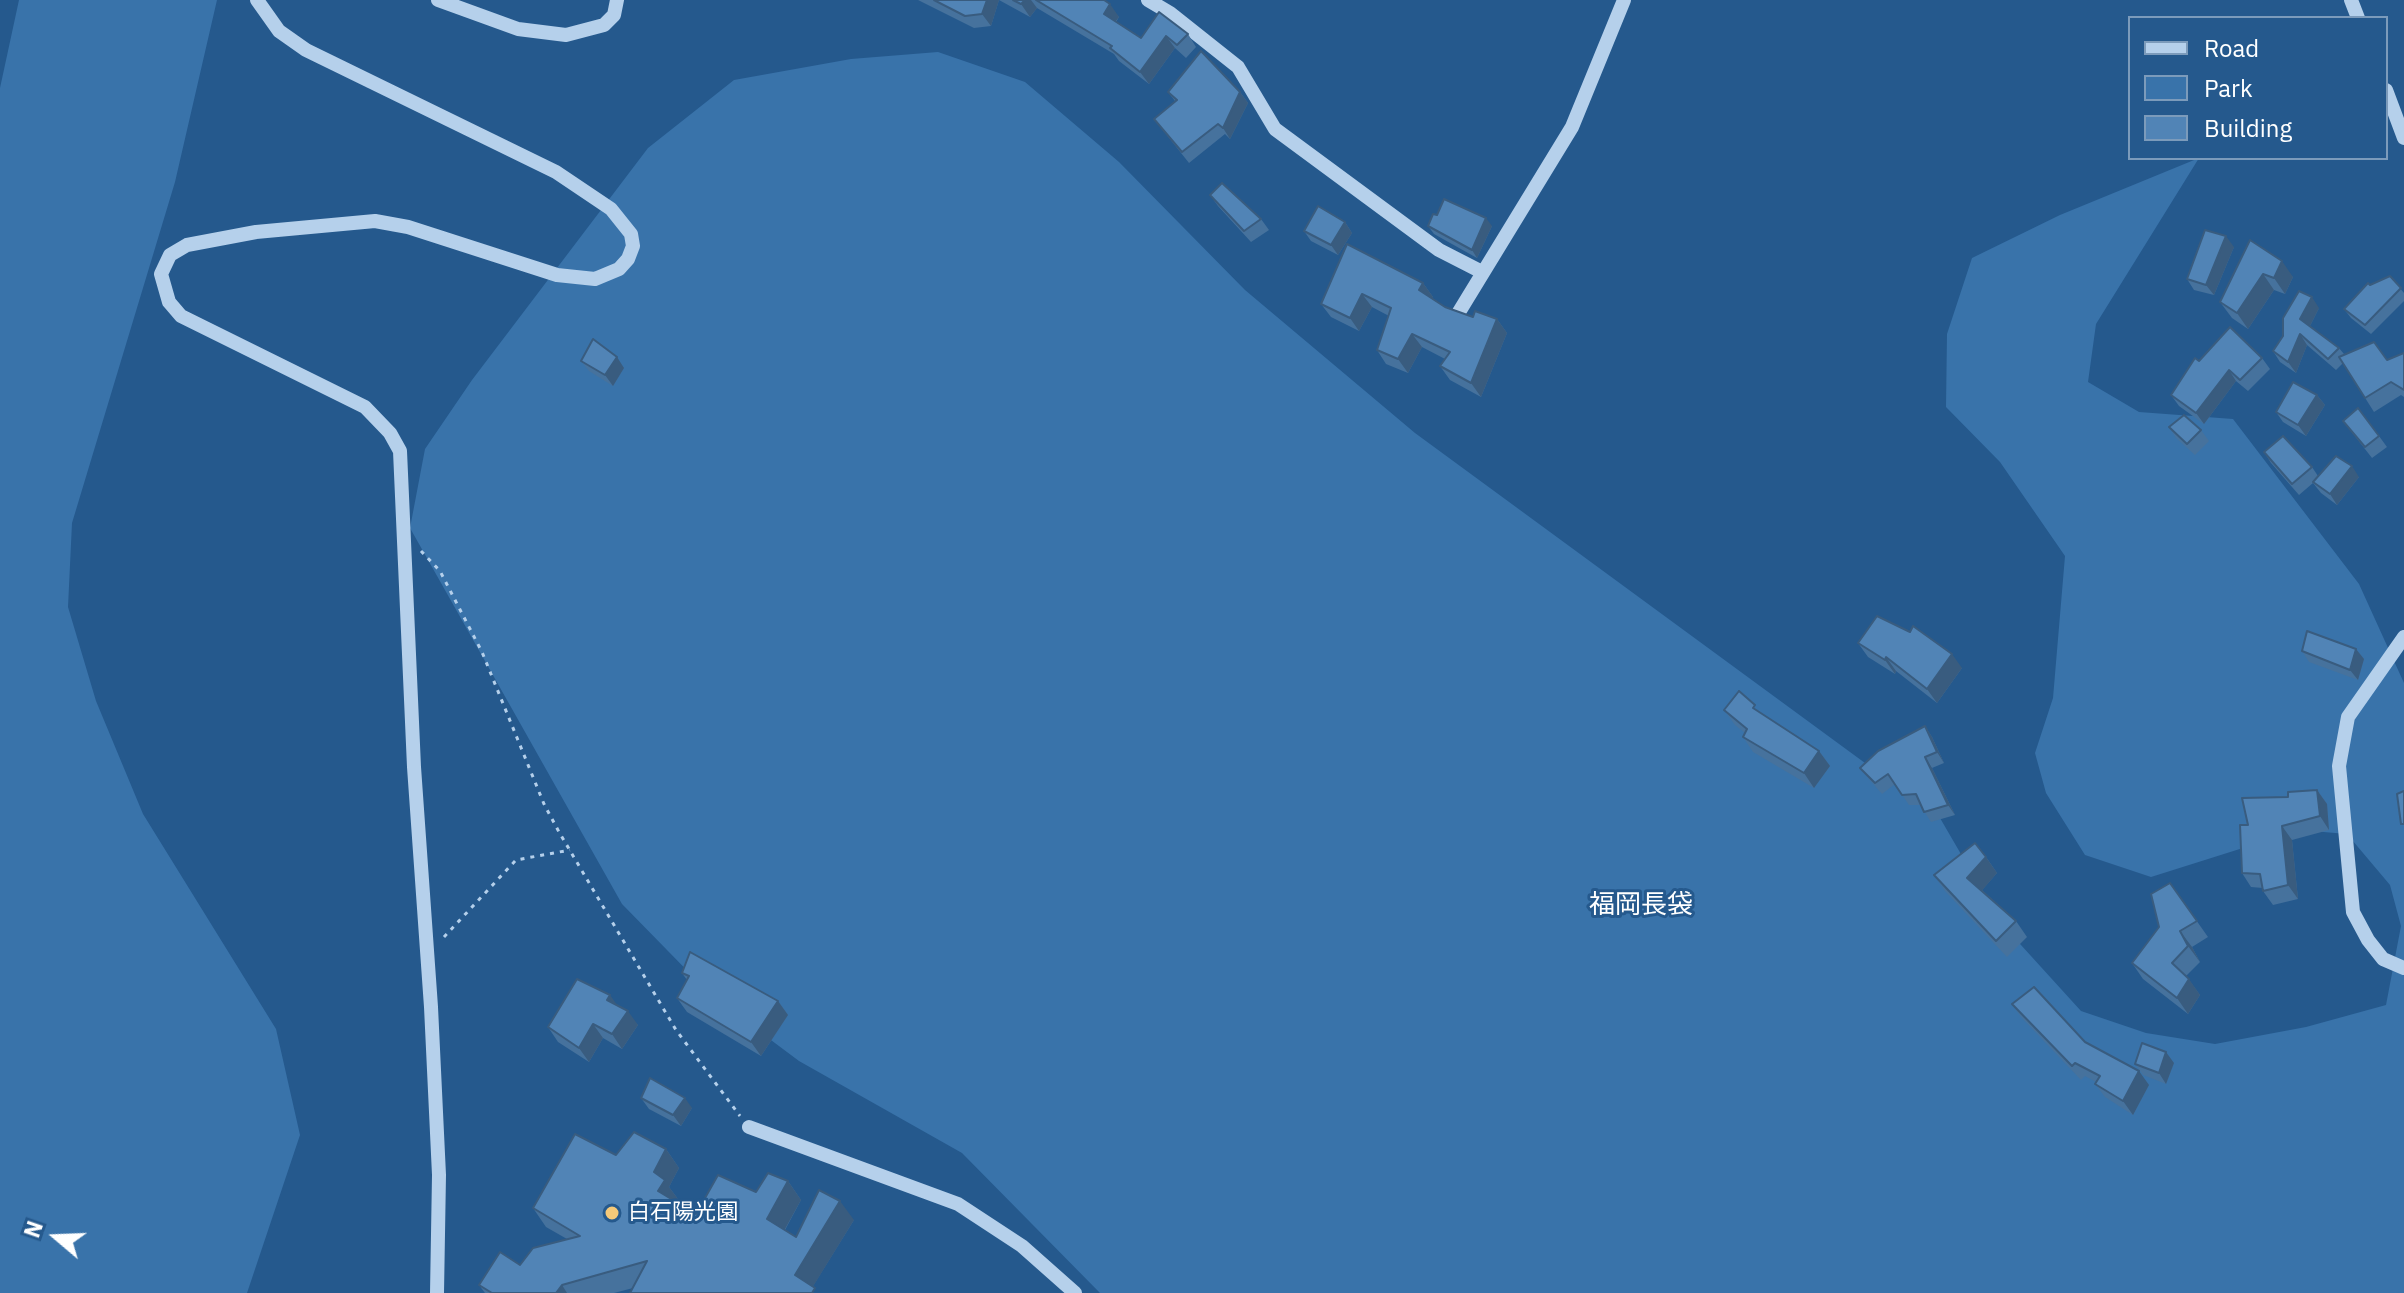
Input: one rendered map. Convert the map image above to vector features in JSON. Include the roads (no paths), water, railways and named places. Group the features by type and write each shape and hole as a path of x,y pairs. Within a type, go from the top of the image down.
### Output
{"street":[{"path":"257,0 279,31 306,50 556,172 611,209 631,234 633,246 628,259 619,269 595,279 557,275 408,227 375,221 215,239 187,245 170,255 162,266 162,288 181,316 211,334 340,392 365,407 400,451 439,1175 437,1293"},
{"path":"438,0 518,29 566,35 604,25 614,15 617,0"},
{"path":"1148,0 1170,13 1238,67 1275,129 1439,250 1482,272"},
{"path":"1459,312 1572,127 1624,0"},
{"path":"2388,95 2404,138"},
{"path":"2404,637 2348,717 2339,766 2353,912 2368,940 2383,959 2404,968"},
{"path":"749,1127 958,1204 1022,1246 1075,1293"}],"place":[{"name":"白石陽光園","path":"612,1213"}],"district":[{"name":"福岡長袋","path":"1641,905"}]}
